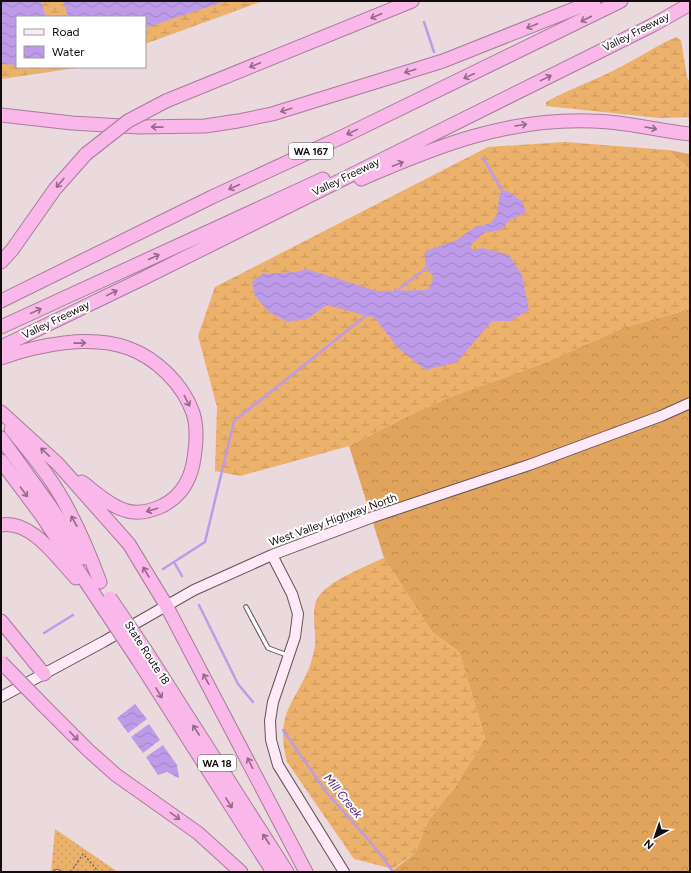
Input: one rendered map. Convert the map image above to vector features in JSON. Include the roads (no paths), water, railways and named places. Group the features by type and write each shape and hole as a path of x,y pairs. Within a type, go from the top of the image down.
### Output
{"highway":[{"path":"1,262 12,250 55,189 86,154 128,120 166,101 412,1"},
{"path":"1,115 72,123 146,127 205,126 238,121 272,114 443,61 594,1"},
{"name":"WA 167","path":"1,301 212,197 344,136 621,1"},
{"name":"Valley Freeway","path":"1,347 142,279 634,34 690,4"},
{"path":"1,328 440,124 460,120"},
{"path":"220,239 443,146 486,132 532,123 591,120 631,124 690,134"},
{"path":"1,358 37,346 75,343 105,343 129,348 157,364 179,387 193,413 195,428 195,452 190,476 184,488 176,496 151,511 125,510 109,502 58,464 1,412"},
{"path":"1,416 48,476 90,554 100,582"},
{"name":"State Route 18","path":"1,438 50,506 100,582 106,602"},
{"name":"State Route 18","path":"1,461 106,602 287,872"},
{"path":"58,464 129,544 166,605 306,872"},
{"path":"1,525 15,525 29,531 106,602"},
{"path":"3,622 44,674"},
{"name":"State Route 18","path":"143,657 273,872"},
{"path":"1,662 88,750 116,775 198,833 241,872"}],"main road":[{"name":"West Valley Highway North","path":"1,697 166,605 216,579 272,555 373,517 529,465 690,404"},
{"path":"272,555 292,594 298,614 296,637 288,656 273,702 270,721 271,740 274,754 278,766 286,780 344,872"}],"lane":[{"path":"246,607 268,648 288,656"}],"water":[{"path":"1,1 41,1 46,16 16,16 16,65 1,64"},
{"path":"63,1 226,1 146,28 146,16 68,16"},
{"path":"506,190 522,201 526,212 510,220 501,230 484,233 470,246 473,251 482,248 509,255 522,275 529,310 510,321 492,321 457,362 426,370 398,348 375,318 327,305 307,319 287,322 269,312 255,296 252,282 262,274 296,272 306,269 377,291 428,290 434,277 426,265 426,251 457,240 475,227 491,223 497,214 500,193"},
{"path":"135,704 147,719 128,733 117,718"},
{"path":"149,724 160,740 143,753 131,737"},
{"path":"163,745 177,765 178,778 167,772 158,775 146,757"}],"waterway":[{"path":"424,22 434,52"},
{"path":"483,158 504,194"},
{"path":"395,292 429,266"},
{"path":"163,569 205,542 234,421 368,314"},
{"name":"Mill Creek","path":"174,562 182,576"},
{"name":"Mill Creek","path":"199,605 238,684 253,702"},
{"path":"44,633 73,615"},
{"name":"Mill Creek","path":"283,730 327,793 379,852 393,872"}]}
